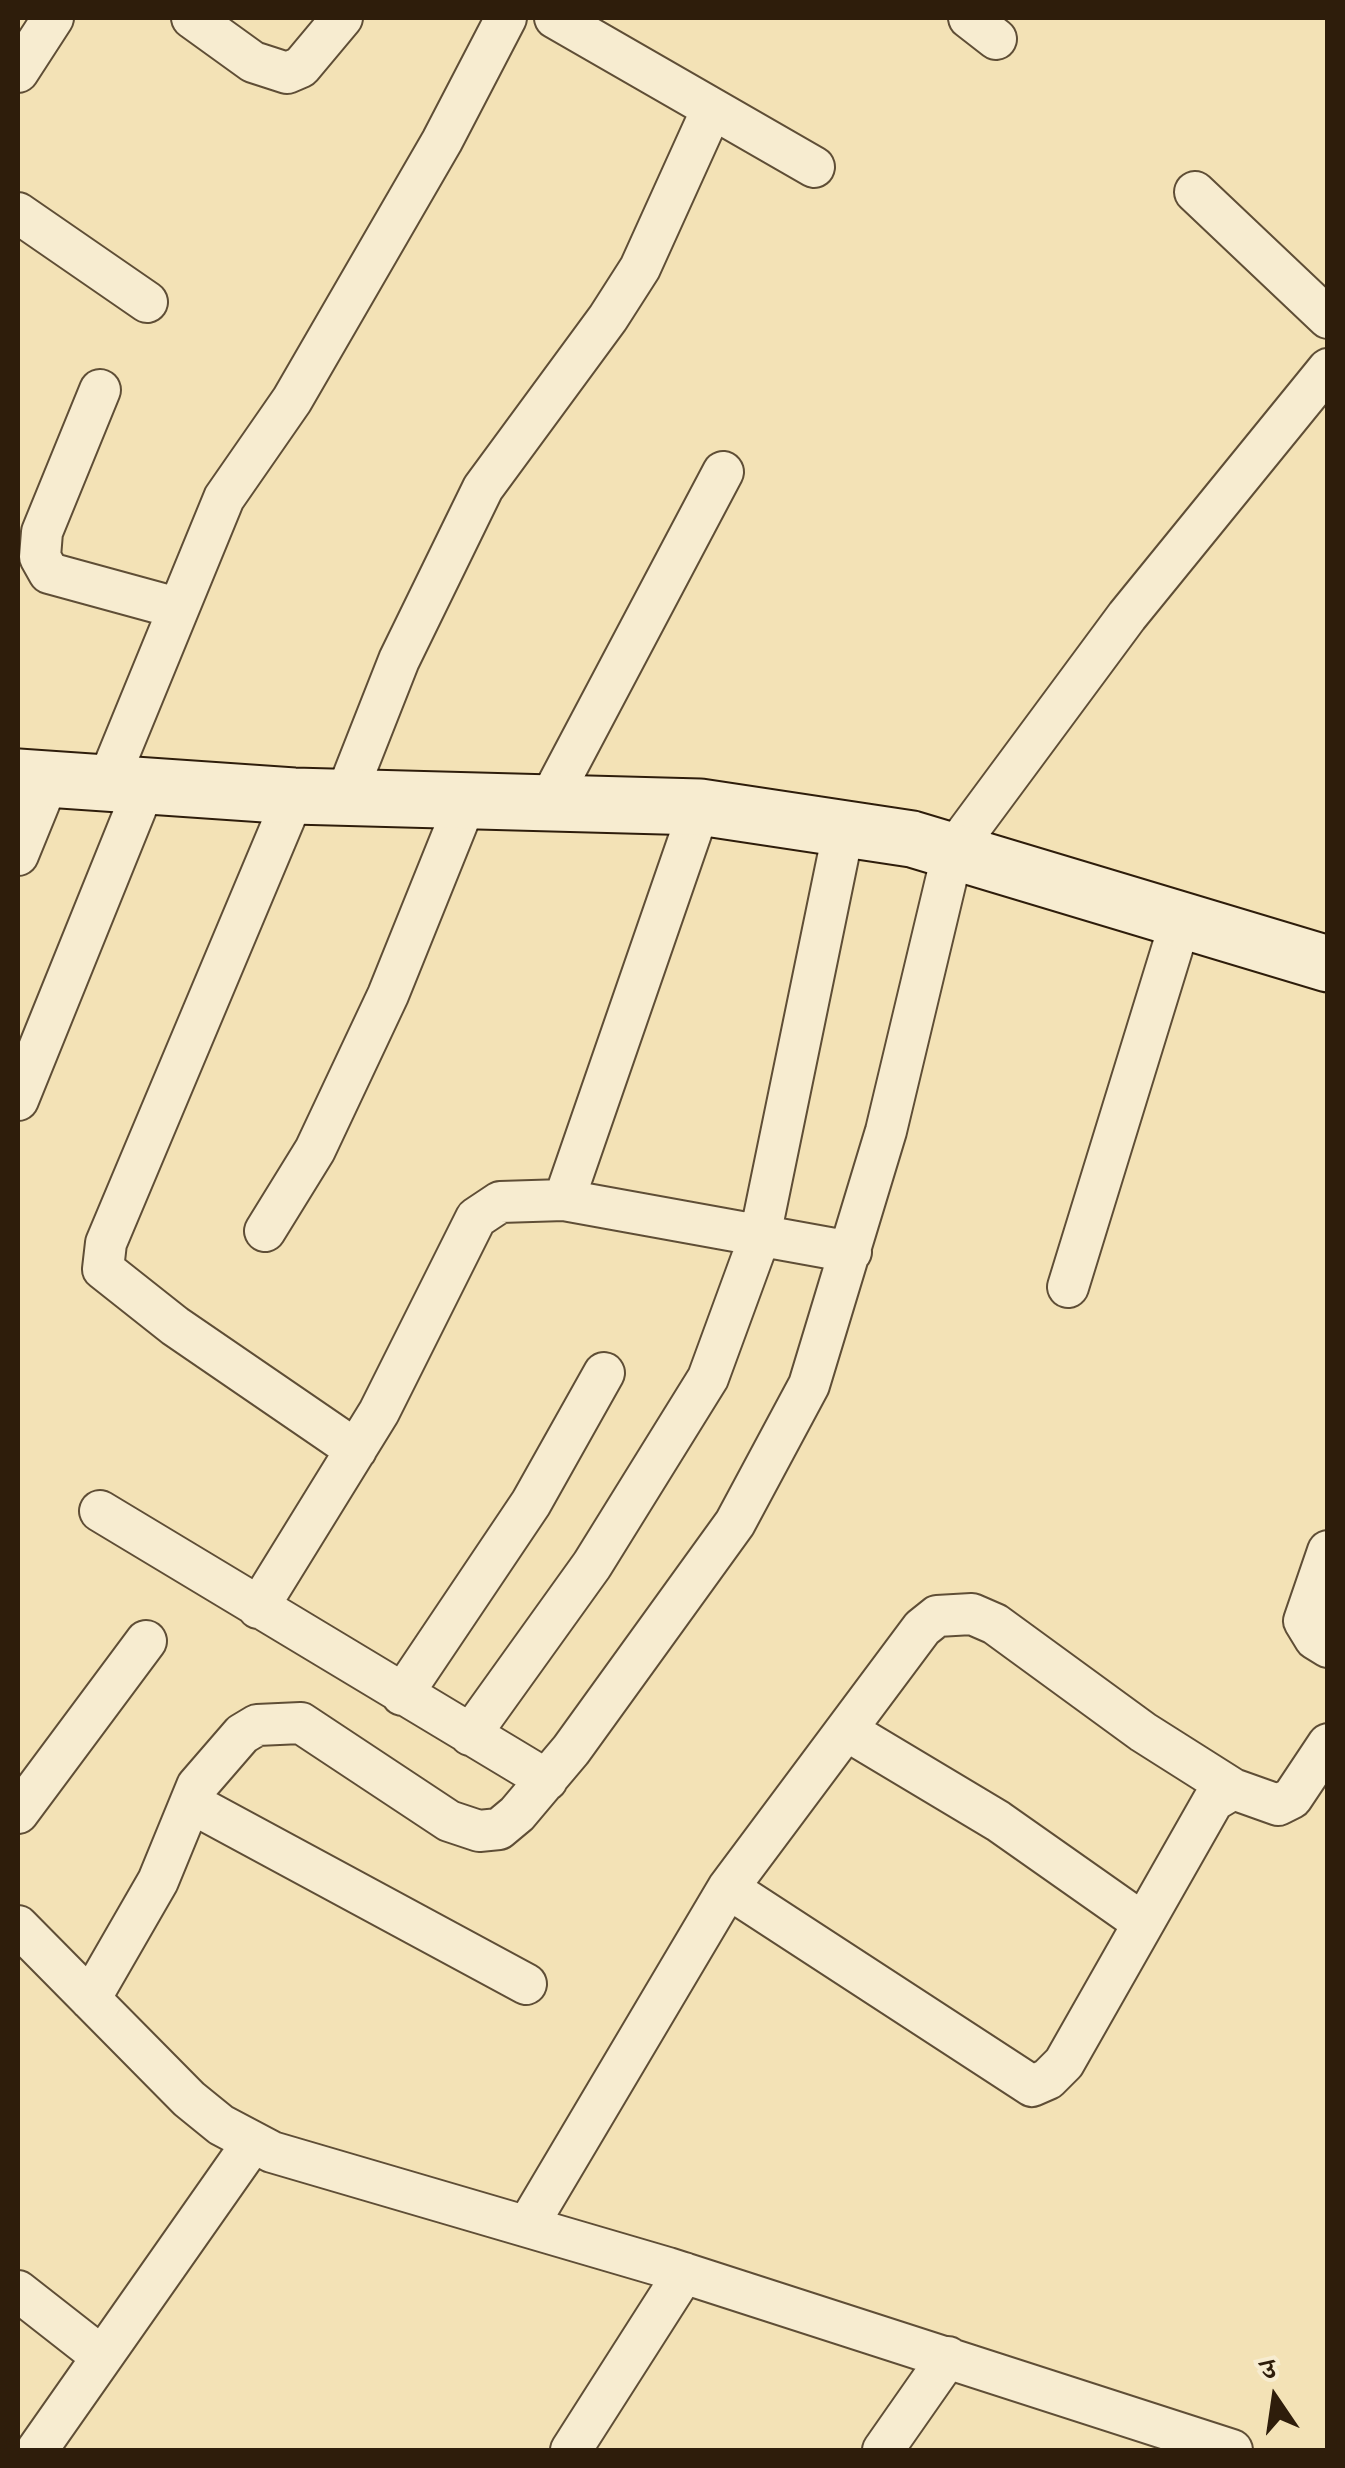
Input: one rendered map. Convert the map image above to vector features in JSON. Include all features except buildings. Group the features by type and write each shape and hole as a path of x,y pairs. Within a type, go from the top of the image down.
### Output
{"street":[{"path":"192,18 252,62 287,73 301,67 342,18"},
{"path":"18,1100 126,784 177,608 224,498 292,400 442,140 506,18"},
{"path":"555,18 814,166"},
{"path":"356,1450 174,1326 103,1269 106,1243 320,796 407,642 483,488 640,268 712,109"},
{"path":"1195,192 1328,318"},
{"path":"18,213 147,302"},
{"path":"90,1999 158,1882 208,1770 242,1734 276,1721 300,1723 450,1821 479,1831 499,1830 546,1780 735,1523 808,1385 886,1132 953,851 1126,616 1328,369"},
{"path":"100,390 42,532 40,557 49,573 177,608"},
{"path":"550,800 723,472"},
{"path":"18,855 33,778 320,796 700,807 844,828 953,851 1328,964"},
{"path":"265,1232 315,1150 372,1029 467,799"},
{"path":"564,1200 700,807"},
{"path":"470,1735 592,1565 708,1378 760,1236 844,828"},
{"path":"1068,1287 1180,920"},
{"path":"258,1608 356,1450 476,1218 500,1202 564,1200 852,1252"},
{"path":"402,1695 531,1503 604,1373"},
{"path":"100,1511 546,1780"},
{"path":"1328,1551 1304,1620 1315,1640 1328,1648"},
{"path":"528,2225 728,1888 922,1628 937,1616 972,1614 996,1624 1143,1732 1233,1789 1278,1804 1305,1785 1325,1757"},
{"path":"18,1814 146,1641"},
{"path":"846,1730 998,1820 1143,1923"},
{"path":"728,1888 1032,2086 1048,2079 1064,2063 1212,1802 1233,1789"},
{"path":"192,1803 526,1984"},
{"path":"21,1937 90,1999 189,2099 220,2125 272,2152 528,2225 948,2357 1158,2441 1232,2450"},
{"path":"38,2450 253,2142"},
{"path":"571,2450 684,2274"},
{"path":"18,2291 100,2356"},
{"path":"883,2450 948,2357"}]}
